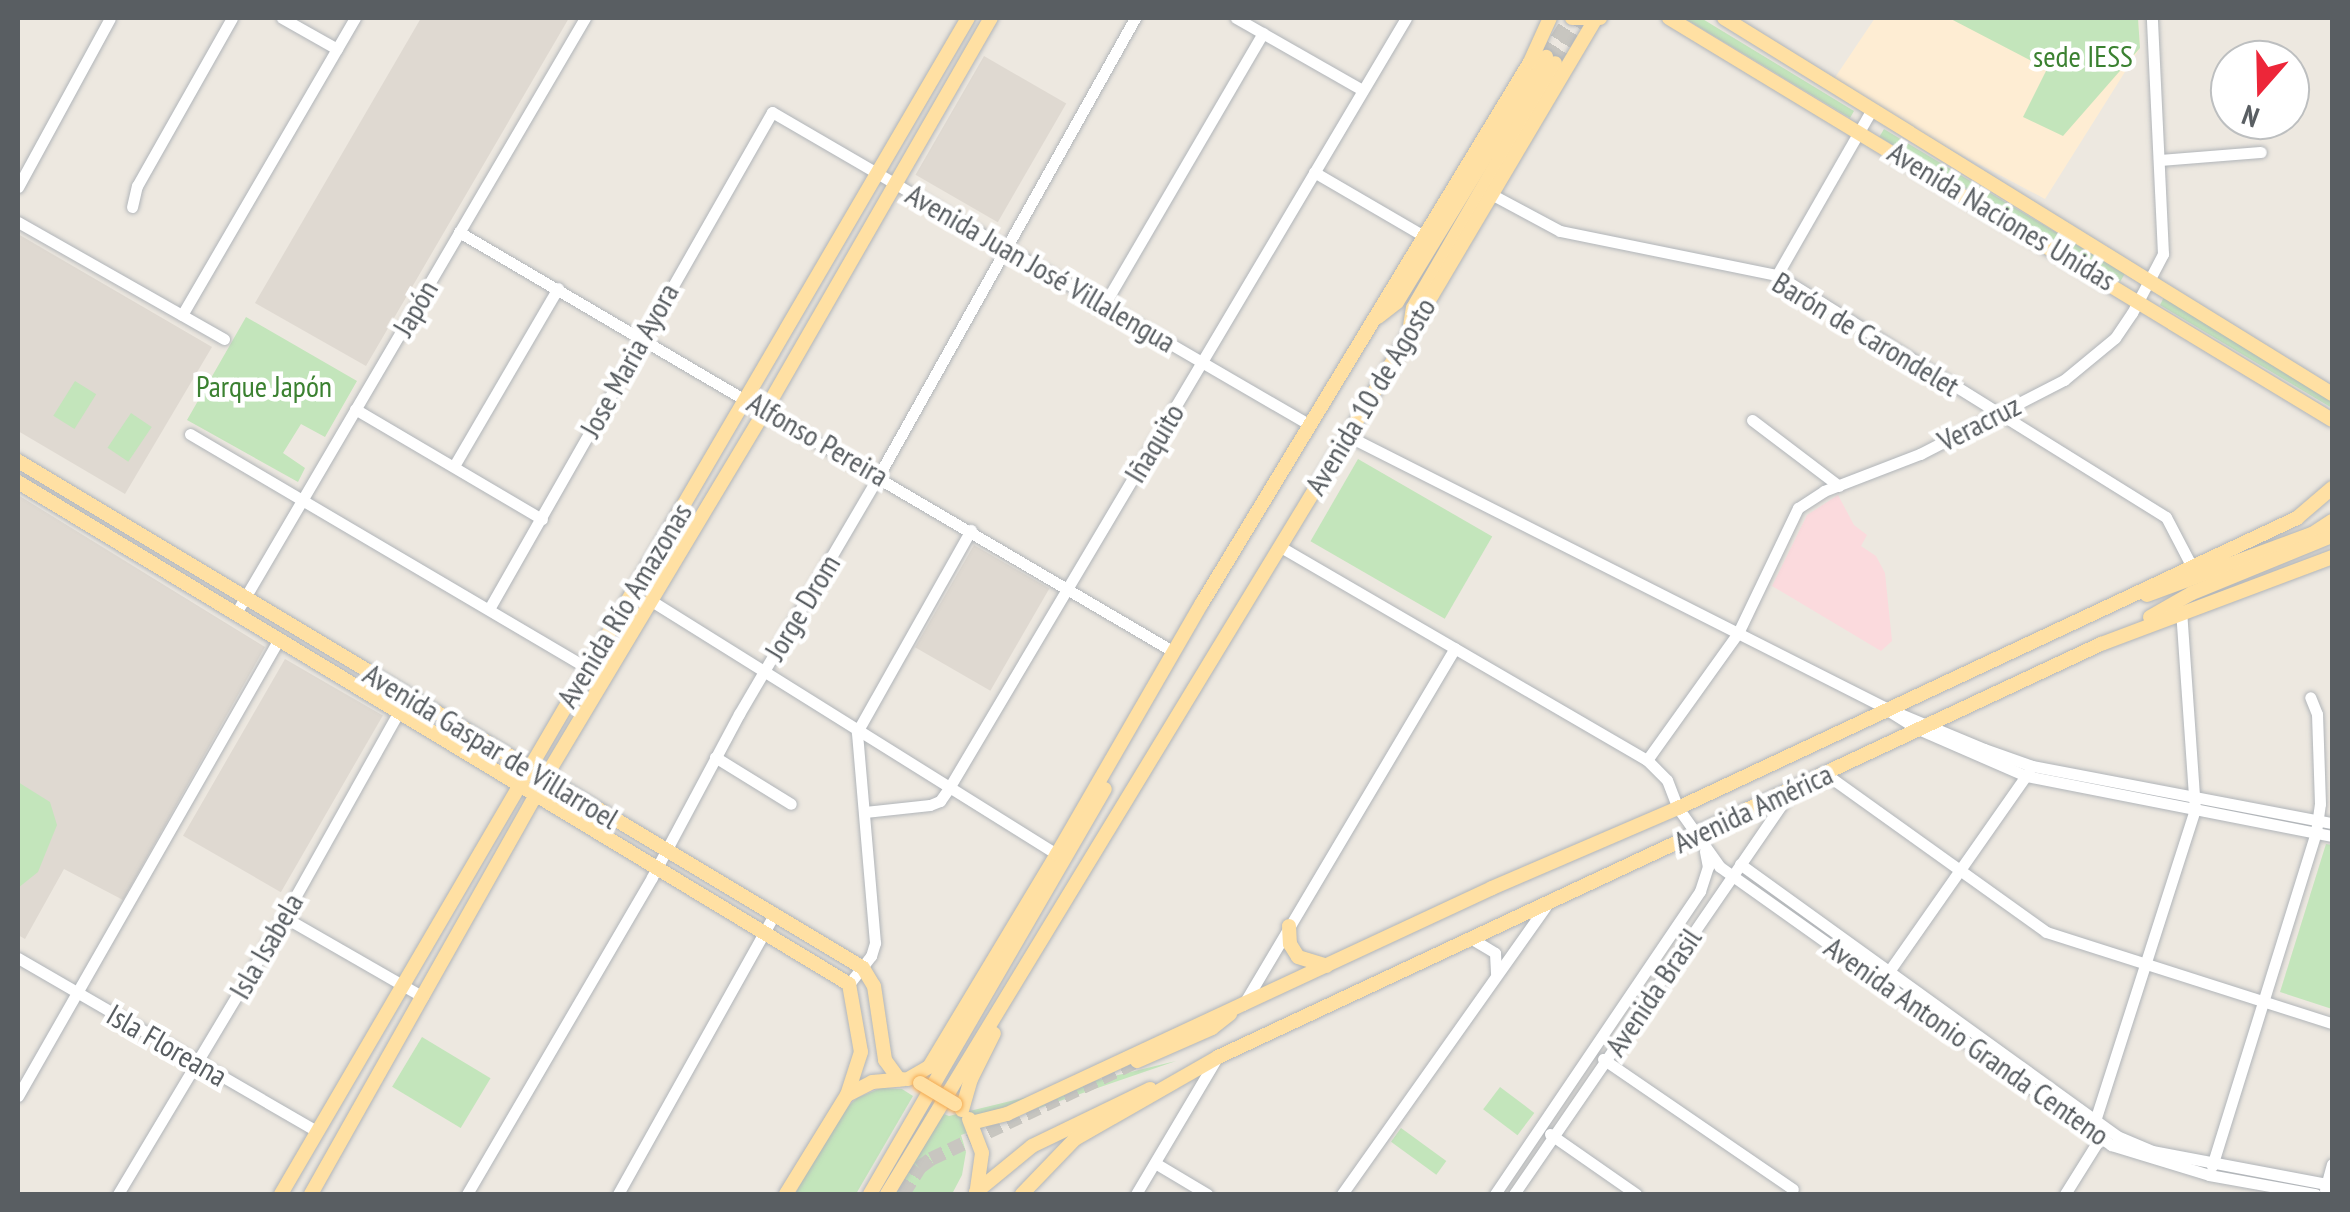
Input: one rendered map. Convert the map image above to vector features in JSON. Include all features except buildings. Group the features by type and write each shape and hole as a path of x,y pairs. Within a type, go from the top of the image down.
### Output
{"main road":[{"name":"Avenida Río Amazonas","path":"281,1194 968,18"},
{"name":"Avenida Río Amazonas","path":"311,1194 545,778 766,409 990,18"},
{"name":"Avenida 10 de Agosto","path":"847,1096 872,1082 909,1080 928,1067 1530,62 1550,18"},
{"path":"1572,18 1598,19"},
{"name":"Avenida Naciones Unidas","path":"1669,18 2141,300 2332,420"},
{"name":"Avenida Naciones Unidas","path":"1724,18 2332,394"},
{"name":"Avenida 10 de Agosto","path":"887,1194 1598,19"},
{"path":"1370,324 1397,302 1550,60 1413,308 1408,336"},
{"name":"Avenida Gaspar de Villarroel","path":"18,461 862,968"},
{"name":"Avenida Gaspar de Villarroel","path":"18,482 849,984"},
{"path":"2101,644 2191,579 2298,518 2332,488"},
{"path":"71,514 79,498"},
{"path":"2191,579 2312,534 2332,521"},
{"path":"2191,579 2332,536"},
{"name":"Avenida América","path":"1022,1194 1075,1139 1218,1057 1472,939 1700,840 1792,790 2101,644 2332,557"},
{"name":"Avenida América","path":"963,1112 1007,1114 1678,808 2084,616 2191,579"},
{"name":"Avenida 10 de Agosto","path":"870,1194 1069,856 1109,781 1116,750"},
{"name":"Avenida 10 de Agosto","path":"975,1193 982,1154 963,1112 971,1079 1132,804 1143,771"},
{"path":"1289,926 1290,944 1298,957 1328,966"},
{"path":"862,968 874,986 884,1060 963,1112"},
{"path":"786,1194 847,1096 861,1052 849,984"},
{"name":"Avenida América","path":"1138,1061 1212,1028 1243,1005"},
{"name":"Avenida América","path":"975,1193 1032,1146 1123,1098 1182,1078"}],"street":[{"path":"18,186 110,18"},
{"path":"132,207 137,186 232,18"},
{"path":"282,18 337,49"},
{"path":"182,315 355,18"},
{"name":"Japón","path":"236,613 585,18"},
{"name":"Jorge Drom","path":"467,1194 879,475 1134,18"},
{"path":"1236,18 1362,90"},
{"name":"Iñaquito","path":"949,788 1406,18"},
{"name":"Veracruz","path":"1647,760 1738,633 1790,520 1809,499 1920,454 1995,412 2043,391 2116,338 2152,283 2163,254 2152,18"},
{"path":"1104,305 1263,33"},
{"path":"1776,275 1871,111"},
{"name":"Avenida Juan José Villalengua","path":"772,112 1310,425"},
{"name":"Jose Maria Ayora","path":"489,609 542,520 640,336 772,112"},
{"path":"2159,160 2261,152"},
{"path":"1314,172 1424,236"},
{"name":"Barón de Carondelet","path":"1490,194 1560,231 1776,275 2166,517 2191,579"},
{"path":"18,222 224,339"},
{"name":"Alfonso Pereira","path":"459,232 879,475 1174,652"},
{"path":"454,466 558,288"},
{"path":"355,409 542,520"},
{"path":"1752,420 1839,486"},
{"path":"190,434 587,668"},
{"path":"1346,435 1886,708 2029,771 2317,826 2332,823"},
{"path":"849,984 875,943 856,732 970,530"},
{"path":"1279,546 1647,760"},
{"path":"650,600 1057,854"},
{"path":"2065,1194 2096,1130 2143,964 2195,804 2181,612"},
{"path":"18,1096 279,639"},
{"path":"1243,1005 1455,648"},
{"name":"Isla Isabela","path":"118,1194 284,918 408,695"},
{"path":"2211,1168 2317,826 2317,714 2310,697"},
{"path":"715,757 792,804"},
{"name":"Avenida Antonio Granda Centeno","path":"1647,760 1667,780 1678,808 1700,840 1736,870 2096,1130 2149,1160 2327,1188"},
{"path":"1885,976 2029,771"},
{"path":"1827,775 2046,932 2332,1023"},
{"path":"865,812 930,805 949,788"},
{"name":"Avenida Brasil","path":"1514,1194 1792,790"},
{"path":"2317,826 2332,836"},
{"name":"Avenida Brasil","path":"1494,1194 1700,891 1708,867 1700,840"},
{"path":"1342,1194 1545,907"},
{"path":"618,1194 773,917"},
{"path":"284,918 423,997"},
{"path":"1472,939 1495,952 1496,976"},
{"name":"Isla Floreana","path":"18,958 317,1132"},
{"path":"1593,1052 1793,1189"},
{"path":"1136,1194 1218,1057"},
{"path":"1542,1128 1636,1194"},
{"path":"1155,1163 1207,1194"},
{"path":"2327,1188 2332,1164"},
{"name":"Avenida Antonio Granda Centeno","path":"2211,1168 2316,1194"}],"shaded area":[{"path":"421,18 569,18 366,366 255,303"},
{"path":"1875,18 2138,18 2140,48 2045,199 1830,85"},
{"path":"984,56 1066,103 998,222 916,175"},
{"path":"18,234 212,347 125,494 18,431"},
{"path":"18,495 265,647 123,900 64,869 25,939 18,935"},
{"path":"1838,495 1854,525 1867,535 1861,546 1876,556 1885,573 1892,641 1881,651 1772,586 1807,515"},
{"path":"974,545 1049,588 990,691 915,647"},
{"path":"285,659 383,716 281,892 183,836"}],"green space":[{"path":"1684,18 1701,18 1854,111 1850,118"},
{"name":"sede IESS","path":"1949,18 2138,18 2140,48 2063,136 2023,117 2047,69"},
{"path":"1884,129 2125,274 2120,281 1879,137"},
{"path":"2164,297 2332,400 2332,408 2160,305"},
{"name":"Parque Japón","path":"246,317 357,381 325,437 301,424 283,453 305,468 298,482 187,420"},
{"path":"75,381 96,394 74,429 53,416"},
{"path":"131,413 152,427 128,462 108,448"},
{"path":"1358,459 1492,536 1445,619 1310,541"},
{"path":"18,782 50,802 57,825 38,872 18,888"},
{"path":"2326,844 2332,845 2332,1009 2280,992"},
{"path":"422,1037 491,1078 461,1128 392,1087"},
{"path":"1176,1061 961,1135 966,1152 962,1175 952,1194 893,1194 941,1113 949,1116"},
{"path":"1500,1087 1534,1113 1517,1135 1483,1109"},
{"path":"881,1088 902,1089 913,1096 856,1194 795,1194 839,1115 857,1098"},
{"path":"1401,1128 1446,1161 1436,1175 1391,1142"}],"tunnel":[{"path":"1546,57 1570,18"},
{"path":"1555,63 1581,18"},
{"path":"903,1194 919,1168 931,1159 1137,1061"}]}
